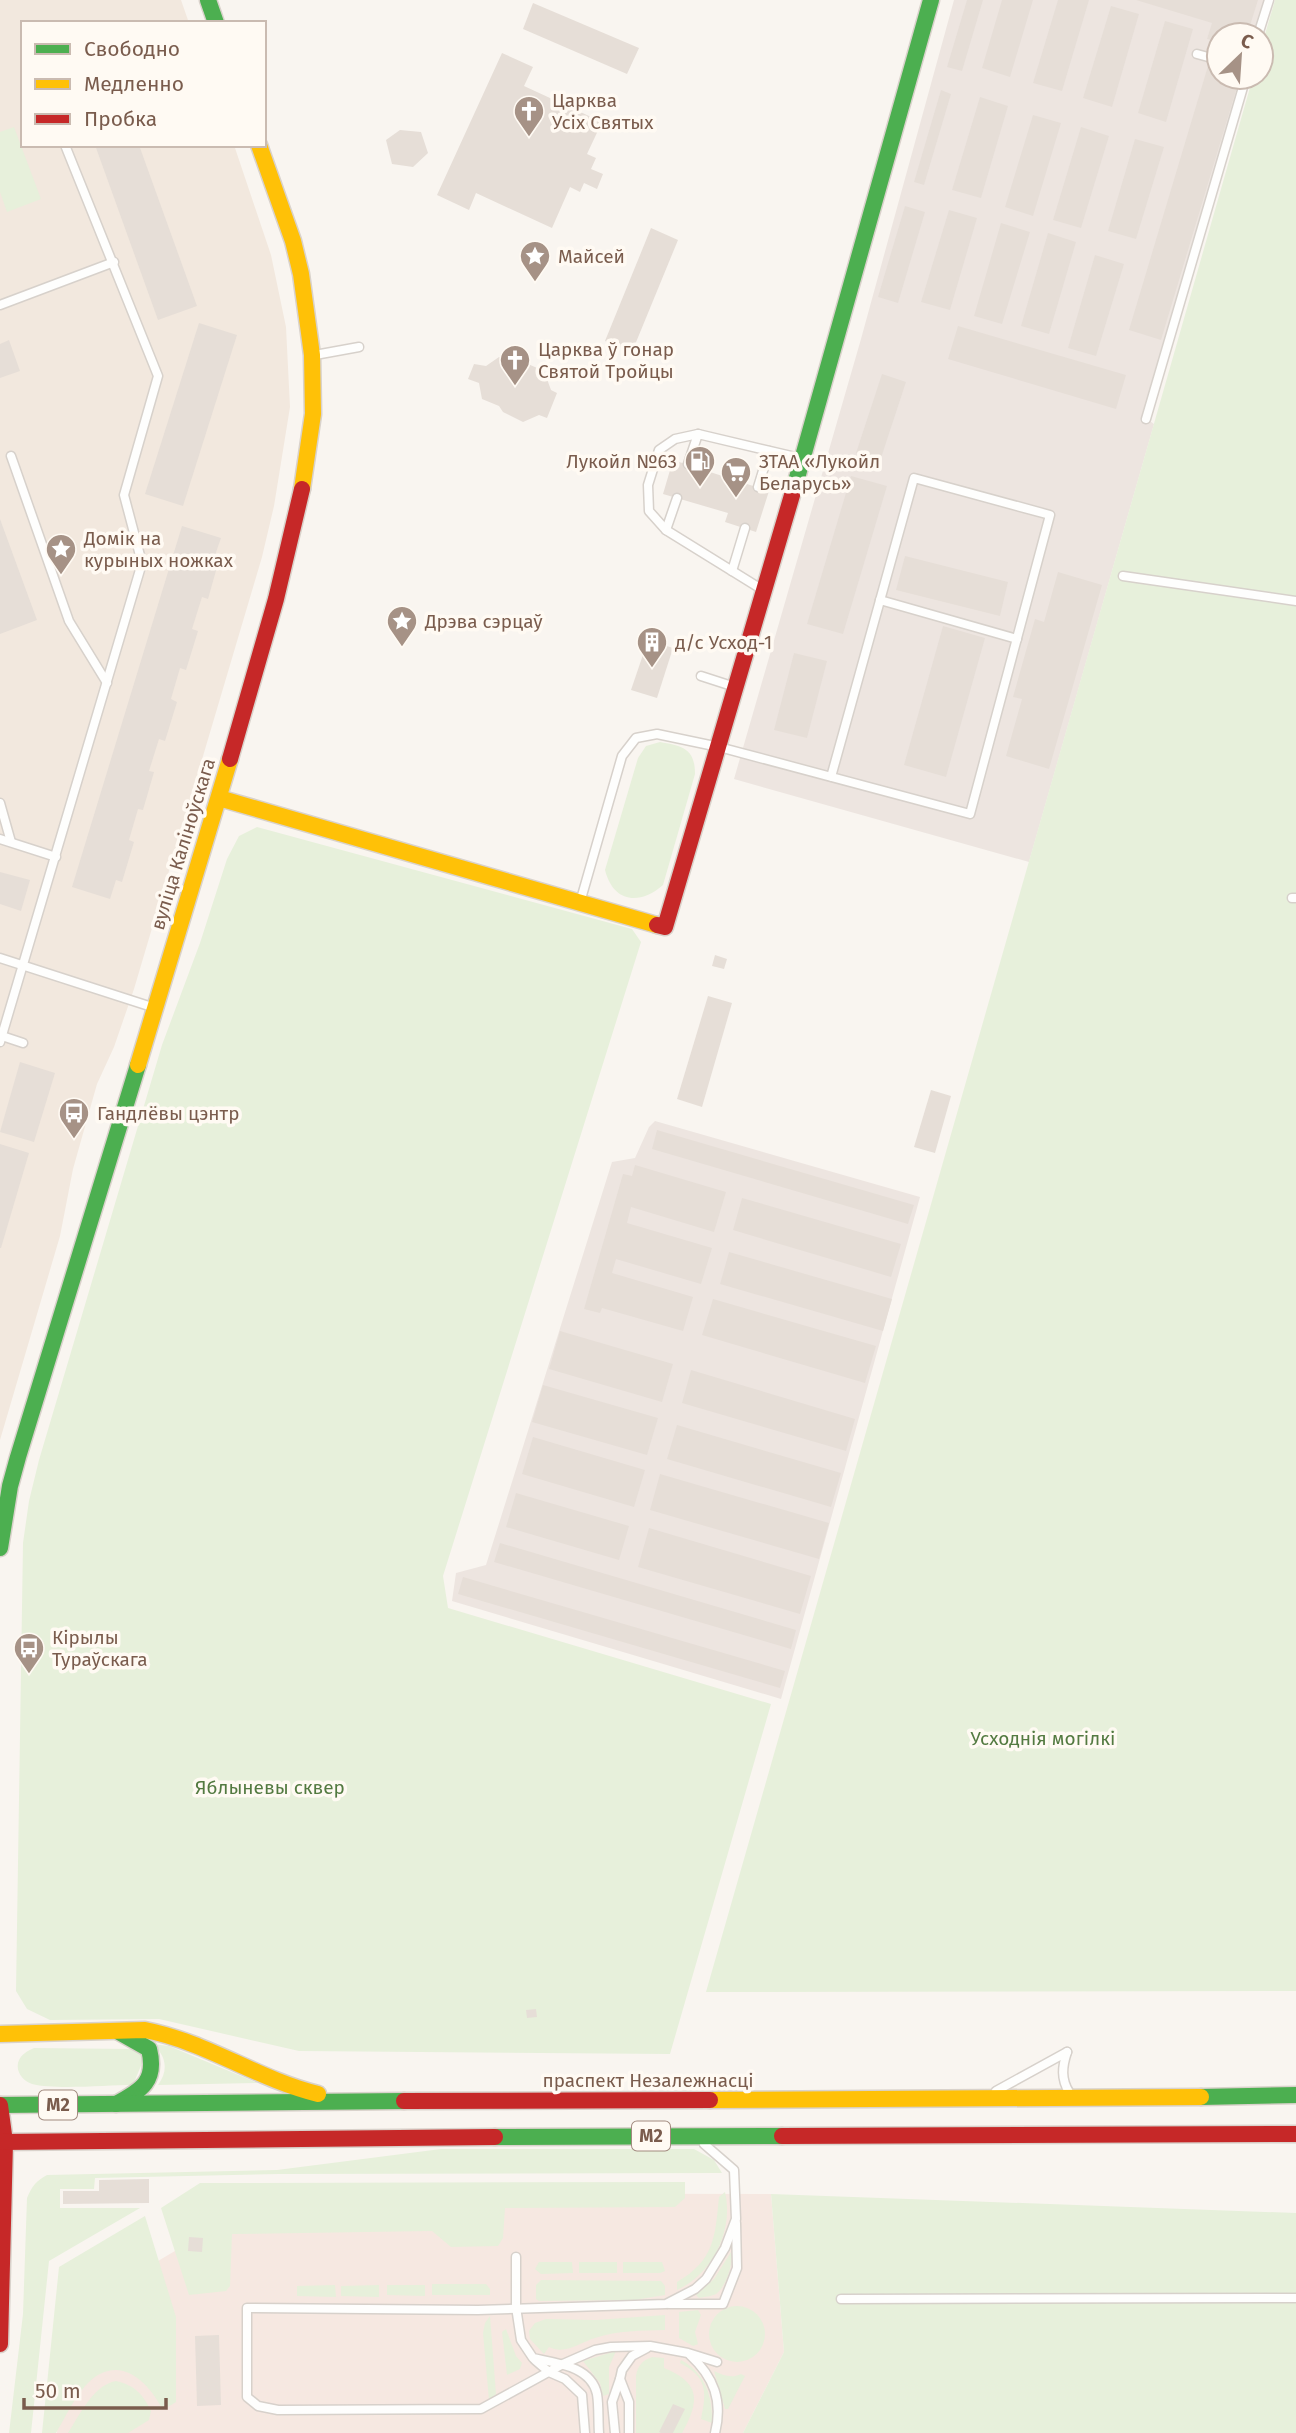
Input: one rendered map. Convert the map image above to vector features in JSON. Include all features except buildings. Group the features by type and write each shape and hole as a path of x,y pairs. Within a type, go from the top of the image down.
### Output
{"main road":[{"path":"208,0 215,21"},
{"path":"219,798 665,927 738,688 857,271 910,66 931,0"},
{"name":"вуліца Каліноўскага","path":"0,1548 18,1457 219,798 276,598 301,497 313,414 312,355 301,274 293,241 261,147"},
{"path":"114,2030 149,2049 153,2070 147,2085 115,2105"},
{"path":"0,2034 145,2030 183,2037 231,2057 281,2083 340,2101"},
{"name":"праспект Незалежнасці","path":"0,2105 340,2101 980,2100 1296,2095"},
{"path":"0,2105 3,2142 0,2344"},
{"name":"М2","path":"3,2142 342,2137 1296,2134"}],"lane":[{"path":"1262,21 1269,0"},
{"path":"1197,54 1205,56"},
{"path":"1146,419 1242,91"},
{"path":"23,1043 1,1039 142,563 124,495 158,376 66,147"},
{"path":"0,305 114,262"},
{"path":"312,355 359,347"},
{"path":"765,592 666,530 649,511 648,485 659,450 675,439 698,434 803,459"},
{"path":"688,464 698,434"},
{"path":"758,487 769,451"},
{"path":"11,456 69,621 107,683"},
{"path":"580,902 622,756 636,738 657,734 719,747 831,777 970,814 1050,515 914,478 831,777"},
{"path":"666,530 677,498"},
{"path":"732,571 745,528"},
{"path":"1123,576 1296,600"},
{"path":"880,600 1017,639"},
{"path":"701,676 738,688"},
{"path":"0,803 11,842"},
{"path":"0,839 55,857"},
{"path":"0,958 155,1008"},
{"path":"980,2100 1067,2052 1063,2064 1063,2078 1067,2091 1076,2099"},
{"path":"685,2136 709,2147 734,2170 737,2268 723,2304 382,2310 247,2308 247,2397 258,2406 278,2410 481,2409 563,2364 595,2350 650,2346 717,2362"},
{"path":"666,2304 695,2289 706,2279 725,2248 736,2219"},
{"path":"516,2257 516,2307 521,2340 533,2358 549,2372 565,2379 582,2395 585,2433"},
{"path":"841,2299 1296,2298"},
{"path":"615,2433 612,2402 622,2370 632,2356 650,2346"},
{"path":"688,2353 705,2368 714,2388 720,2413 715,2433"},
{"path":"533,2358 563,2364 590,2378 597,2392 598,2433"},
{"path":"620,2379 629,2402 629,2433"}],"shaded area":[{"path":"0,0 181,0 188,21 21,21 21,147 235,147 271,255 286,327 290,407 274,506 262,557 134,989 114,1047 97,1084 73,1169 60,1236 0,1440"},
{"path":"954,0 1266,0 1260,21 1205,21 1205,91 1240,91 1147,419 1154,424 1029,862 734,779 861,339"},
{"path":"655,1121 920,1197 781,1699 452,1601 456,1573 486,1565 612,1162 635,1158 649,1127"},
{"path":"273,2193 771,2194 784,2352 743,2433 57,2433 65,2316"}],"green space":[{"name":"Усходнія могілкі","path":"1275,0 1296,0 1296,1991 706,1992 1249,91 1275,91 1275,21 1269,21"},
{"path":"14,127 41,199 7,212 0,192 0,132"},
{"path":"660,742 686,750 693,759 695,774 663,885 645,896 628,897 614,889 605,870 638,758 646,746"},
{"name":"Яблыневы сквер","path":"257,827 632,929 641,942 443,1576 448,1608 771,1704 670,2054 299,2051 159,2019 50,2020 27,2009 16,1991 23,1543 29,1501 162,1045 200,943 227,859 239,836"},
{"path":"153,2044 169,2046 258,2083 158,2085 165,2069 161,2053"},
{"path":"34,2048 133,2049 145,2056 133,2085 54,2087 29,2083 19,2073 20,2058"},
{"path":"441,2149 694,2149 714,2160 722,2173 279,2174 95,2178 94,2189 60,2189 60,2208 140,2208 49,2261 31,2433 9,2433 23,2314 27,2198 35,2184 43,2177 277,2170"},
{"path":"685,2182 685,2198 675,2207 505,2208 503,2238 498,2246 451,2247 432,2231 232,2234 230,2286 226,2291 189,2295 161,2208 200,2183"},
{"path":"725,2192 726,2221 718,2249 701,2273 677,2290 677,2282 699,2265 711,2246 719,2197"},
{"path":"771,2194 1296,2213 1296,2433 743,2433 784,2352"},
{"path":"145,2216 176,2317 176,2402 163,2410 152,2392 137,2378 119,2370 109,2371 98,2375 85,2386 56,2433 42,2433 59,2267"},
{"path":"731,2252 730,2268 723,2286 716,2294 699,2298 696,2295 714,2279"},
{"path":"539,2262 572,2262 573,2273 541,2274 535,2269"},
{"path":"579,2262 617,2262 617,2273 579,2273"},
{"path":"623,2262 662,2262 665,2271 623,2273"},
{"path":"541,2280 661,2281 665,2286 665,2295 635,2300 539,2301 536,2299 536,2285"},
{"path":"432,2284 486,2284 490,2295 432,2295"},
{"path":"335,2285 336,2297 297,2296 297,2286"},
{"path":"379,2285 379,2297 341,2296 341,2286"},
{"path":"387,2285 425,2285 425,2296 387,2295"},
{"path":"737,2306 748,2308 757,2314 763,2323 763,2345 757,2354 748,2360 737,2362 726,2360 717,2354 711,2345 709,2334 711,2323 717,2314 726,2308"},
{"path":"698,2310 701,2315 695,2332 698,2344 693,2346 679,2338 679,2312"},
{"path":"665,2315 665,2330 612,2334 566,2349 549,2347 544,2354 530,2339 529,2331 535,2323 546,2319 596,2320"},
{"path":"490,2316 496,2394 489,2400 483,2333"},
{"path":"506,2329 516,2356 522,2363 520,2369 507,2375 502,2332"},
{"path":"616,2351 609,2367 609,2394 603,2396 600,2383 583,2361"},
{"path":"652,2357 664,2358 664,2368 685,2380 694,2394 692,2411 682,2433 636,2433 636,2376 641,2364"},
{"path":"681,2360 696,2372 706,2386 712,2423 701,2419 704,2393 700,2379 680,2363"},
{"path":"714,2371 727,2376 745,2376 728,2409 725,2409"},
{"path":"116,2381 128,2385 141,2395 151,2411 149,2420 128,2433 68,2433 94,2394 100,2388"}],"traffic: fast":[{"path":"208,0 215,21"},
{"path":"795,485 931,0"},
{"path":"0,1548 10,1486 18,1457 138,1065"},
{"path":"116,2104 140,2089 149,2077 151,2069 149,2049 119,2032"},
{"path":"1201,2097 1296,2095"},
{"path":"0,2105 404,2101"},
{"path":"495,2137 782,2136"}],"traffic: slow":[{"path":"260,147 293,241 301,274 312,355 313,414 302,489"},
{"path":"138,1065 230,759"},
{"path":"219,798 657,925"},
{"path":"0,2034 145,2030 190,2043 274,2079 318,2094"},
{"path":"710,2100 1201,2097"}],"traffic: jam":[{"path":"657,925 665,927 795,485"},
{"path":"230,759 276,599 302,489"},
{"path":"404,2101 710,2100"},
{"path":"0,2105 5,2142 0,2344"},
{"path":"782,2136 1296,2134"},
{"path":"0,2142 495,2137"}],"place":[{"name":"Царква Усіх Святых","path":"529,138"},
{"name":"Майсей","path":"535,283"},
{"name":"Царква ў гонар Святой Тройцы","path":"515,387"},
{"name":"Лукойл №63","path":"700,488"},
{"name":"ЗТАА «Лукойл Беларусь»","path":"736,499"},
{"name":"Домік на курыных ножках","path":"61,576"},
{"name":"Дрэва сэрцаў","path":"402,648"},
{"name":"д/с Усход-1","path":"652,669"},
{"name":"Гандлёвы цэнтр","path":"74,1140"},
{"name":"Кірылы Тураўскага","path":"29,1675"}]}
